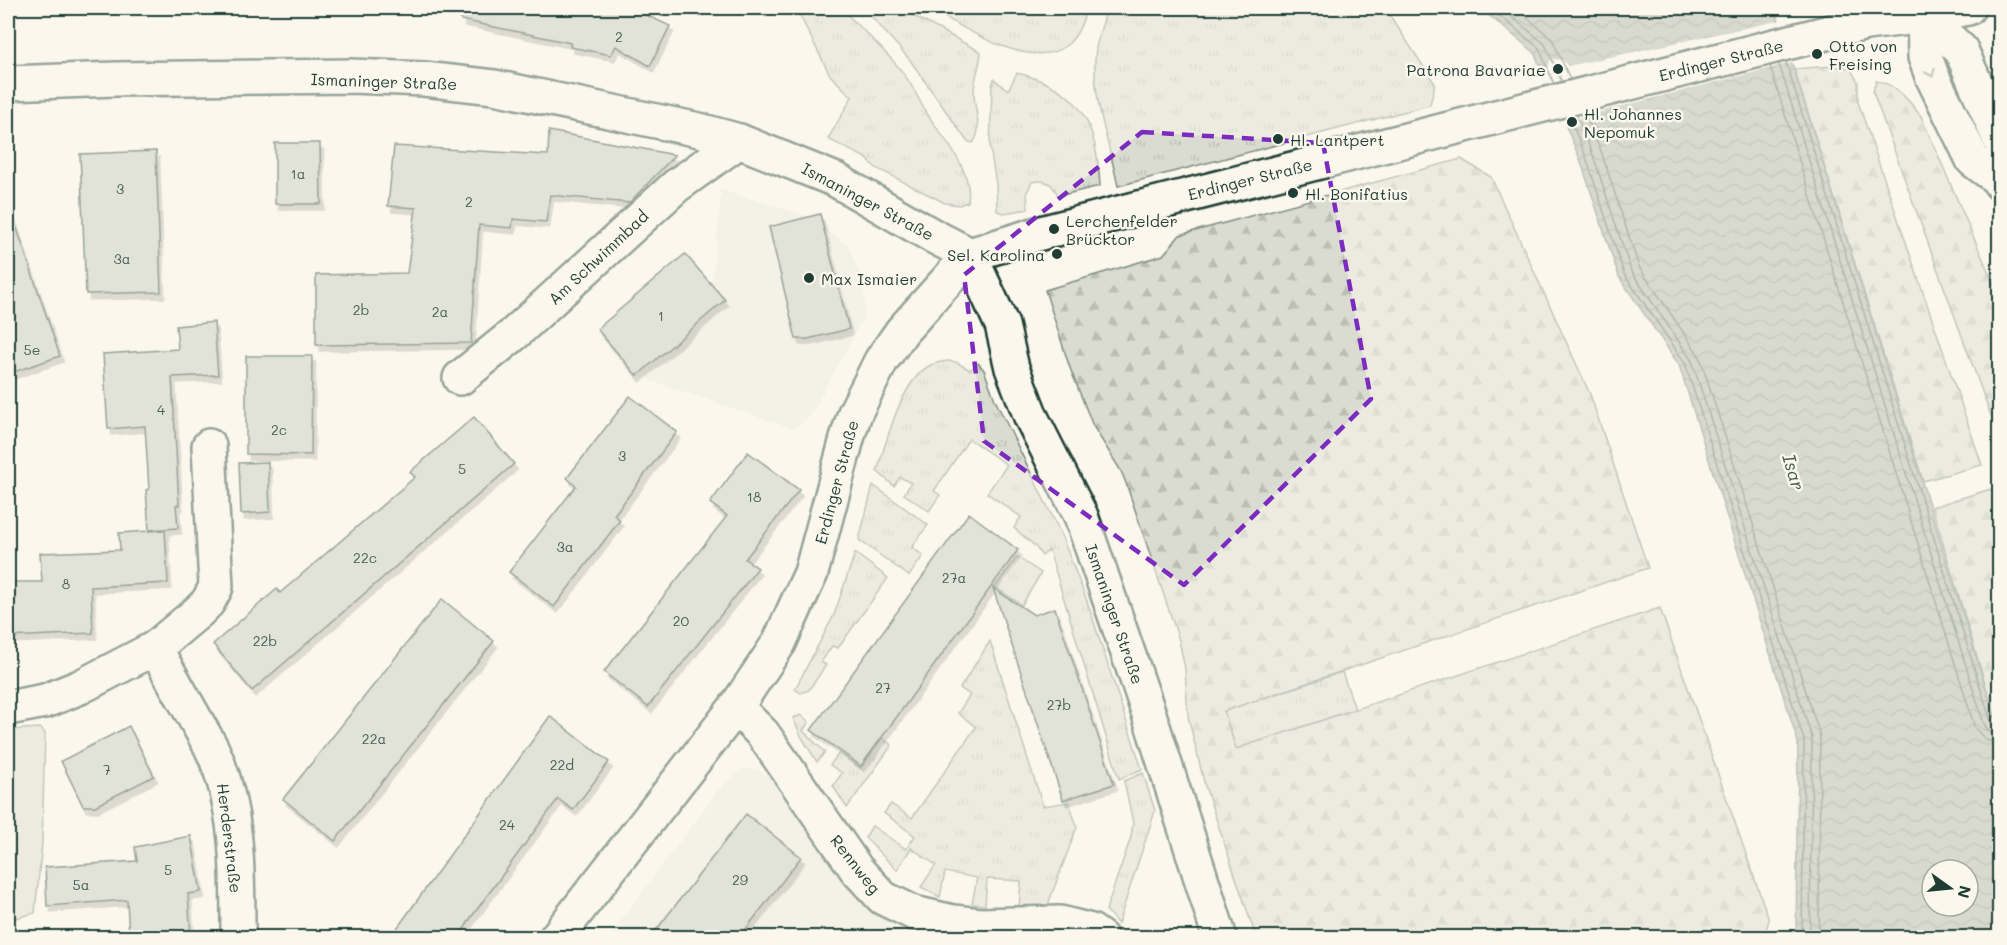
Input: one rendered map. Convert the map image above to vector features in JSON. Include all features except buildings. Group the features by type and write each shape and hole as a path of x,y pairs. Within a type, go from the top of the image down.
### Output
{"street":[{"name":"Erdinger Straße","path":"556,938 736,707 779,643 811,573 855,413 881,360 902,331 970,255 1037,234 1866,23 1922,10 1968,8"},
{"path":"1922,10 1961,50 2000,140"},
{"path":"1922,10 1924,57 1932,76 1973,160 1999,176"},
{"name":"Ismaninger Straße","path":"8,83 351,76 424,79 494,87 699,130 739,141 836,180 970,255 1002,325 1012,368 1031,417 1081,516 1149,714 1220,938"},
{"name":"Am Schwimmbad","path":"460,378 521,327 676,186 739,141"},
{"path":"8,708 45,701 80,687 155,648 208,602 216,587 209,446"},
{"name":"Herderstraße","path":"155,648 211,747 227,793 238,876 238,938"},
{"name":"Rennweg","path":"736,707 763,734 857,870 882,898 914,913 953,922 976,931 1060,923 1091,931 1101,938"}],"highlighted area":[{"path":"1142,132 1323,143 1371,399 1184,585 984,441 964,275"}],"shaded area":[{"path":"715,188 802,214 847,244 864,283 865,314 811,415 794,429 637,376 725,300 712,286 721,193"},
{"path":"742,768 759,770 774,782 818,835 856,895 867,907 899,928 922,936 936,937 608,938 719,789"}],"green space":[{"path":"796,8 841,8 892,60 907,78 926,112 962,166 969,190 968,202 959,205 945,203 876,168 866,158 828,139 852,97 830,75"},
{"path":"864,8 899,8 981,52 974,90 978,133 973,143 967,141 910,60"},
{"path":"930,8 1062,8 1074,14 1086,11 1077,33 1068,44 1053,52 1036,54 1017,51 978,36"},
{"path":"1107,8 1385,8 1435,84 1430,105 1118,186 1101,117 1096,82 1096,48"},
{"path":"1833,66 1850,68 1858,82 1858,102 1982,465 1923,481 1794,69"},
{"path":"1017,73 1057,89 1071,99 1082,112 1095,144 1100,186 1058,196 1048,183 1032,182 1027,192 1028,209 1004,213 997,211 996,184 990,147 992,86 994,79 1008,90"},
{"path":"1876,81 1896,89 1921,116 1999,296 1999,438 1873,92"},
{"path":"1461,159 1491,177 1590,394 1648,568 1224,711 1236,749 1660,608 1769,920 1764,937 1256,937 1205,786 1188,716 1185,669 1179,640 1126,483 1093,426 1070,368 1045,290 1163,255 1180,235"},
{"path":"947,361 956,362 970,370 978,363 984,370 995,400 1060,532 1087,601 1142,769 1119,779 1049,550 1042,556 1035,546 1014,528 1021,517 987,493 1007,465 969,439 934,491 940,495 929,511 904,494 911,483 900,477 894,486 877,471 890,429 910,385 929,366"},
{"path":"873,485 928,525 912,547 923,556 909,576 859,540"},
{"path":"1991,489 2000,509 1999,730 1932,507"},
{"path":"855,553 888,578 838,648 832,646 821,662 826,665 809,690 801,693 795,689 834,615"},
{"path":"1017,557 1041,573 1022,605 995,587"},
{"path":"990,641 1043,806 1069,802 1077,827 1047,907 1019,907 1021,881 987,879 985,905 972,904 977,878 945,872 940,897 921,887 936,865 911,848 897,870 865,838 872,826 906,849 915,836 884,813 891,804 912,818 976,727 958,713 970,695 960,688"},
{"path":"1342,672 1355,709 1236,749 1224,711"},
{"path":"801,715 809,722 803,731 825,752 817,762 793,718"},
{"path":"40,728 45,733 42,843 35,913 8,920 8,730"},
{"path":"882,738 892,745 847,808 833,786 842,773 830,765 839,753 861,768"},
{"path":"1143,773 1155,811 1118,924 1106,910 1131,837 1133,823 1124,781"}],"water":[{"name":"Isar","path":"1480,8 1775,8 1999,730 1999,937 1796,937 1798,742 1679,365 1619,277 1580,159 1534,52"}],"pier":[{"path":"1782,20 1795,62 1580,117 1579,124 1573,127 1561,122 1540,72 1548,70 1550,60 1553,59 1563,60 1568,66"}],"place":[{"name":"Otto von Freising","path":"1817,54"},
{"name":"Patrona Bavariae","path":"1558,69"},
{"name":"Hl. Johannes Nepomuk","path":"1572,122"},
{"name":"Hl. Lantpert","path":"1278,139"},
{"name":"Hl. Bonifatius","path":"1293,193"},
{"name":"Lerchenfelder Brücktor","path":"1054,229"},
{"name":"Sel. Karolina","path":"1057,254"},
{"name":"Max Ismaier","path":"809,278"}]}
